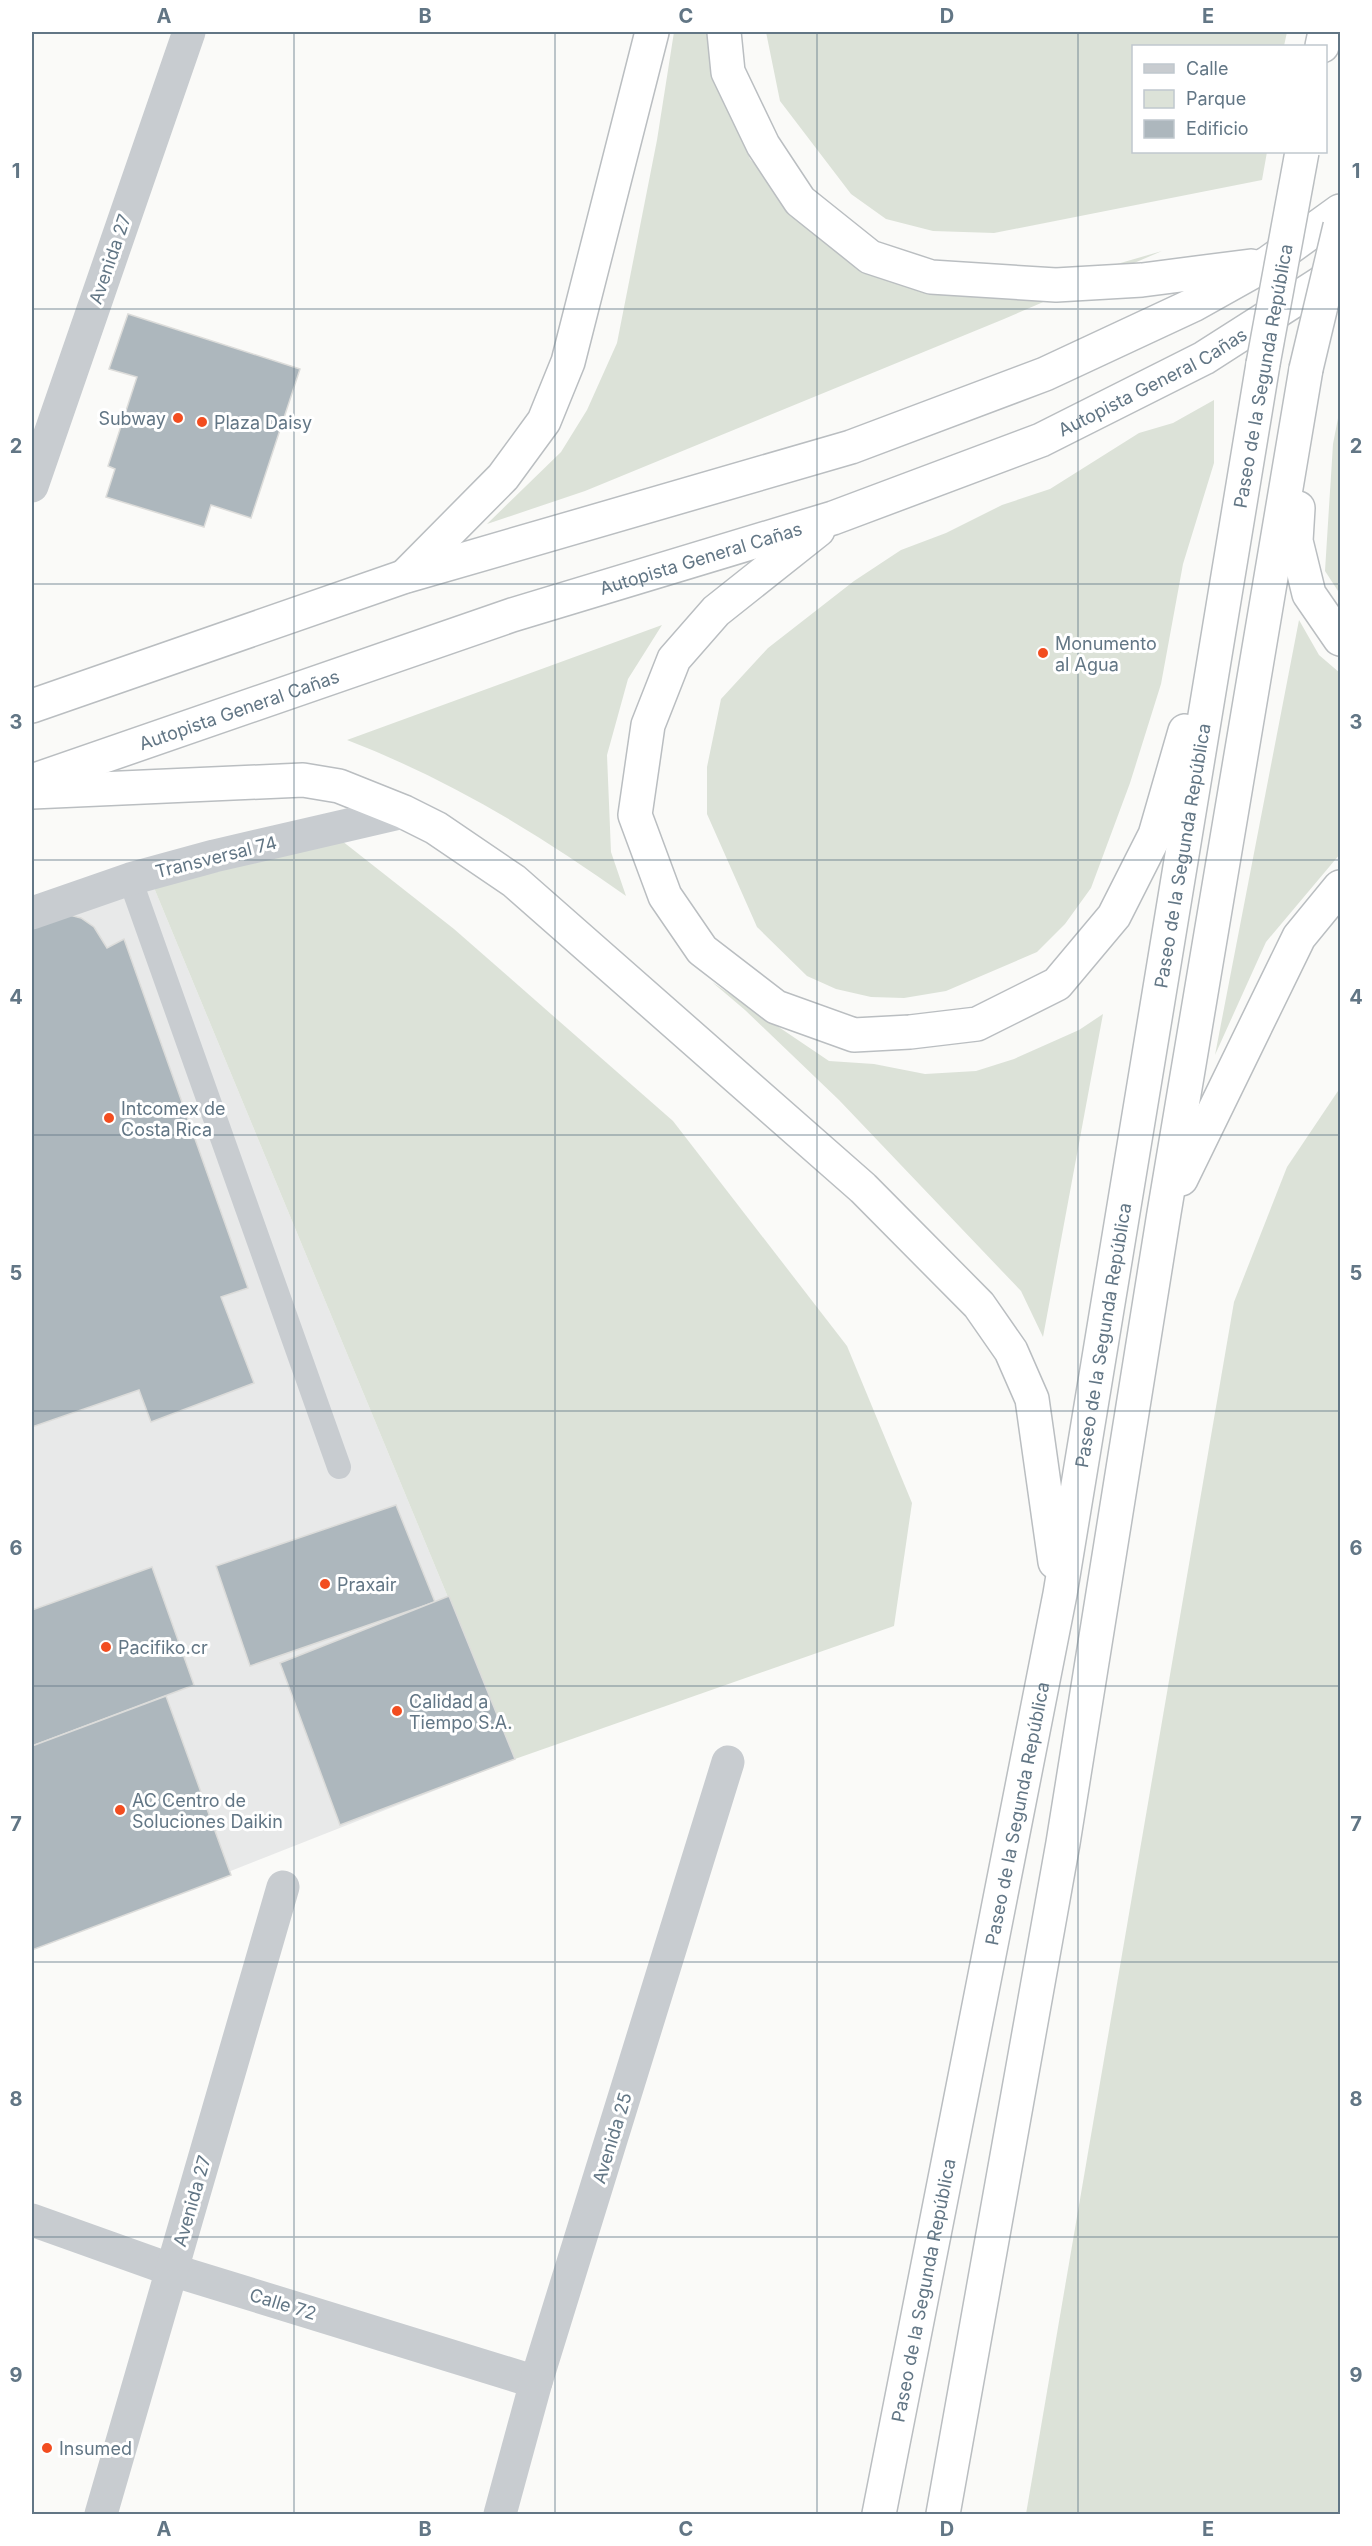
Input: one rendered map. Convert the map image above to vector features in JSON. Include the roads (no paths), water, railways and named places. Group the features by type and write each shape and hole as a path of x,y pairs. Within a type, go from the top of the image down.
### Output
{"highway":[{"path":"403,578 503,477 544,421 568,362 652,32"},
{"path":"724,32 728,72 763,145 801,201 870,257 931,277 1056,285 1142,280 1268,263"},
{"name":"Paseo de la Segunda República","path":"879,2514 1060,1594 1263,364 1302,153"},
{"path":"32,706 403,578 851,447 1045,374 1193,305 1268,263 1341,212"},
{"path":"942,2514 1063,1843 1164,1213 1305,373 1341,226"},
{"name":"Autopista General Cañas","path":"32,781 512,615 833,518 1041,440 1204,358 1341,271"},
{"path":"1305,373 1296,541 1309,594 1341,639"},
{"path":"833,518 716,611 674,659 648,725 635,815 664,896 702,950 777,1007 854,1035 910,1032 977,1024 1057,984 1113,916 1155,835 1231,567"},
{"path":"32,792 303,780 339,786 404,812 436,828 514,881 863,1188 979,1305 1011,1351 1032,1399 1060,1594"},
{"path":"1164,1213 1299,937 1341,887"}],"street":[{"name":"Avenida 27","path":"32,486 189,32"},
{"name":"Transversal 74","path":"32,913 130,879 404,812"},
{"name":"Avenida 25","path":"500,2514 536,2382 728,1762"},
{"name":"Avenida 27","path":"102,2514 282,1887"},
{"name":"Calle 72","path":"32,2220 172,2270 536,2382"}],"lane":[{"path":"130,879 339,1467"}],"place":[{"name":"Subway","path":"178,418"},
{"name":"Plaza Daisy","path":"202,422"},
{"name":"Monumento al Agua","path":"1043,653"},
{"name":"Intcomex de Costa Rica","path":"109,1118"},
{"name":"Praxair","path":"325,1584"},
{"name":"Pacifiko.cr","path":"106,1647"},
{"name":"Calidad a Tiempo S.A.","path":"397,1711"},
{"name":"AC Centro de Soluciones Daikin","path":"120,1810"},
{"name":"Insumed","path":"47,2448"}]}
